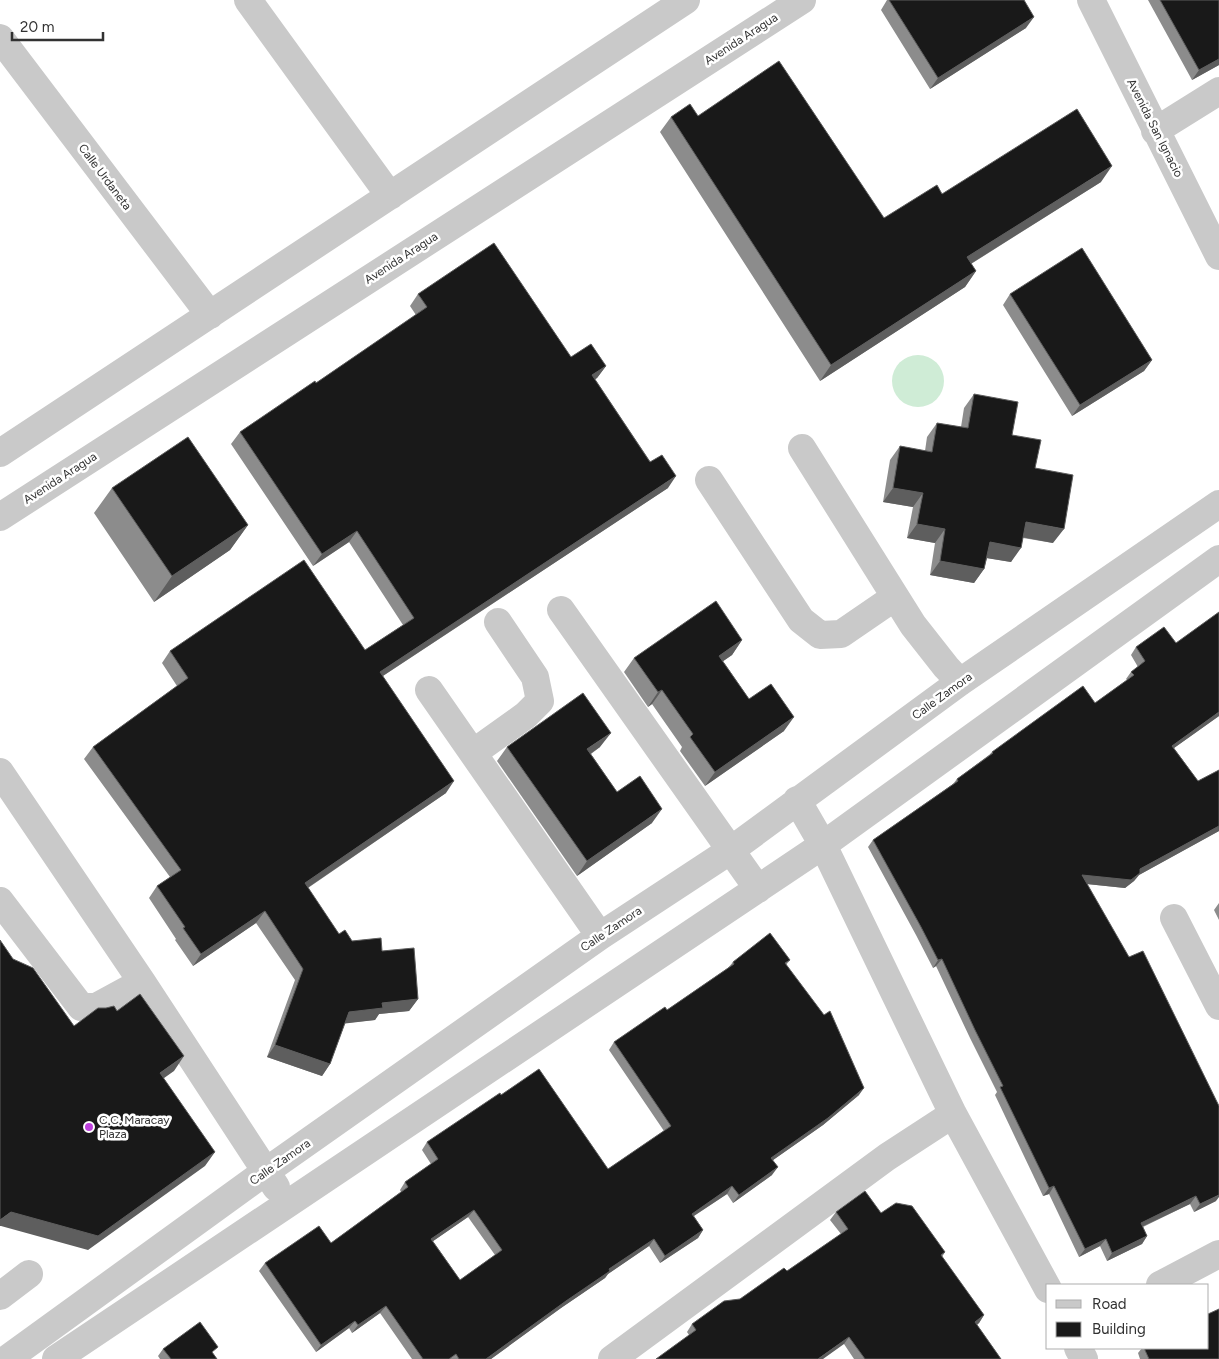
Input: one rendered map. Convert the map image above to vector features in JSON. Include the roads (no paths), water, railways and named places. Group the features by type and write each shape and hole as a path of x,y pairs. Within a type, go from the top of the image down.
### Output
{"street":[{"path":"248,0 390,196"},
{"name":"Avenida Aragua","path":"0,517 802,0"},
{"name":"Avenida San Ignacio","path":"1091,0 1219,256"},
{"path":"0,453 390,196 669,4"},
{"name":"Calle Urdaneta","path":"0,38 210,315"},
{"path":"1156,131 1219,91"},
{"path":"802,448 895,598 918,632 960,682"},
{"path":"710,480 801,620 820,635 841,634 895,598"},
{"name":"Calle Zamora","path":"7,1359 43,1348 67,1316 265,1172 600,936 730,850 960,682 1219,504"},
{"path":"56,1359 89,1350 287,1204 823,845 1219,559"},
{"path":"562,610 758,889"},
{"path":"473,753 526,715 540,701 535,677 498,622"},
{"path":"430,690 600,936"},
{"path":"0,772 142,982 287,1204"},
{"path":"798,800 823,845 953,1114 1046,1285"},
{"path":"0,901 81,1007 96,1007 142,982"},
{"path":"1174,918 1219,1006"},
{"path":"612,1359 887,1157 953,1114"},
{"path":"1162,1284 1219,1254"},
{"path":"0,1296 29,1274"},
{"path":"67,1316 89,1350"}],"place":[{"name":"C.C. Maracay Plaza","path":"89,1127"}]}
